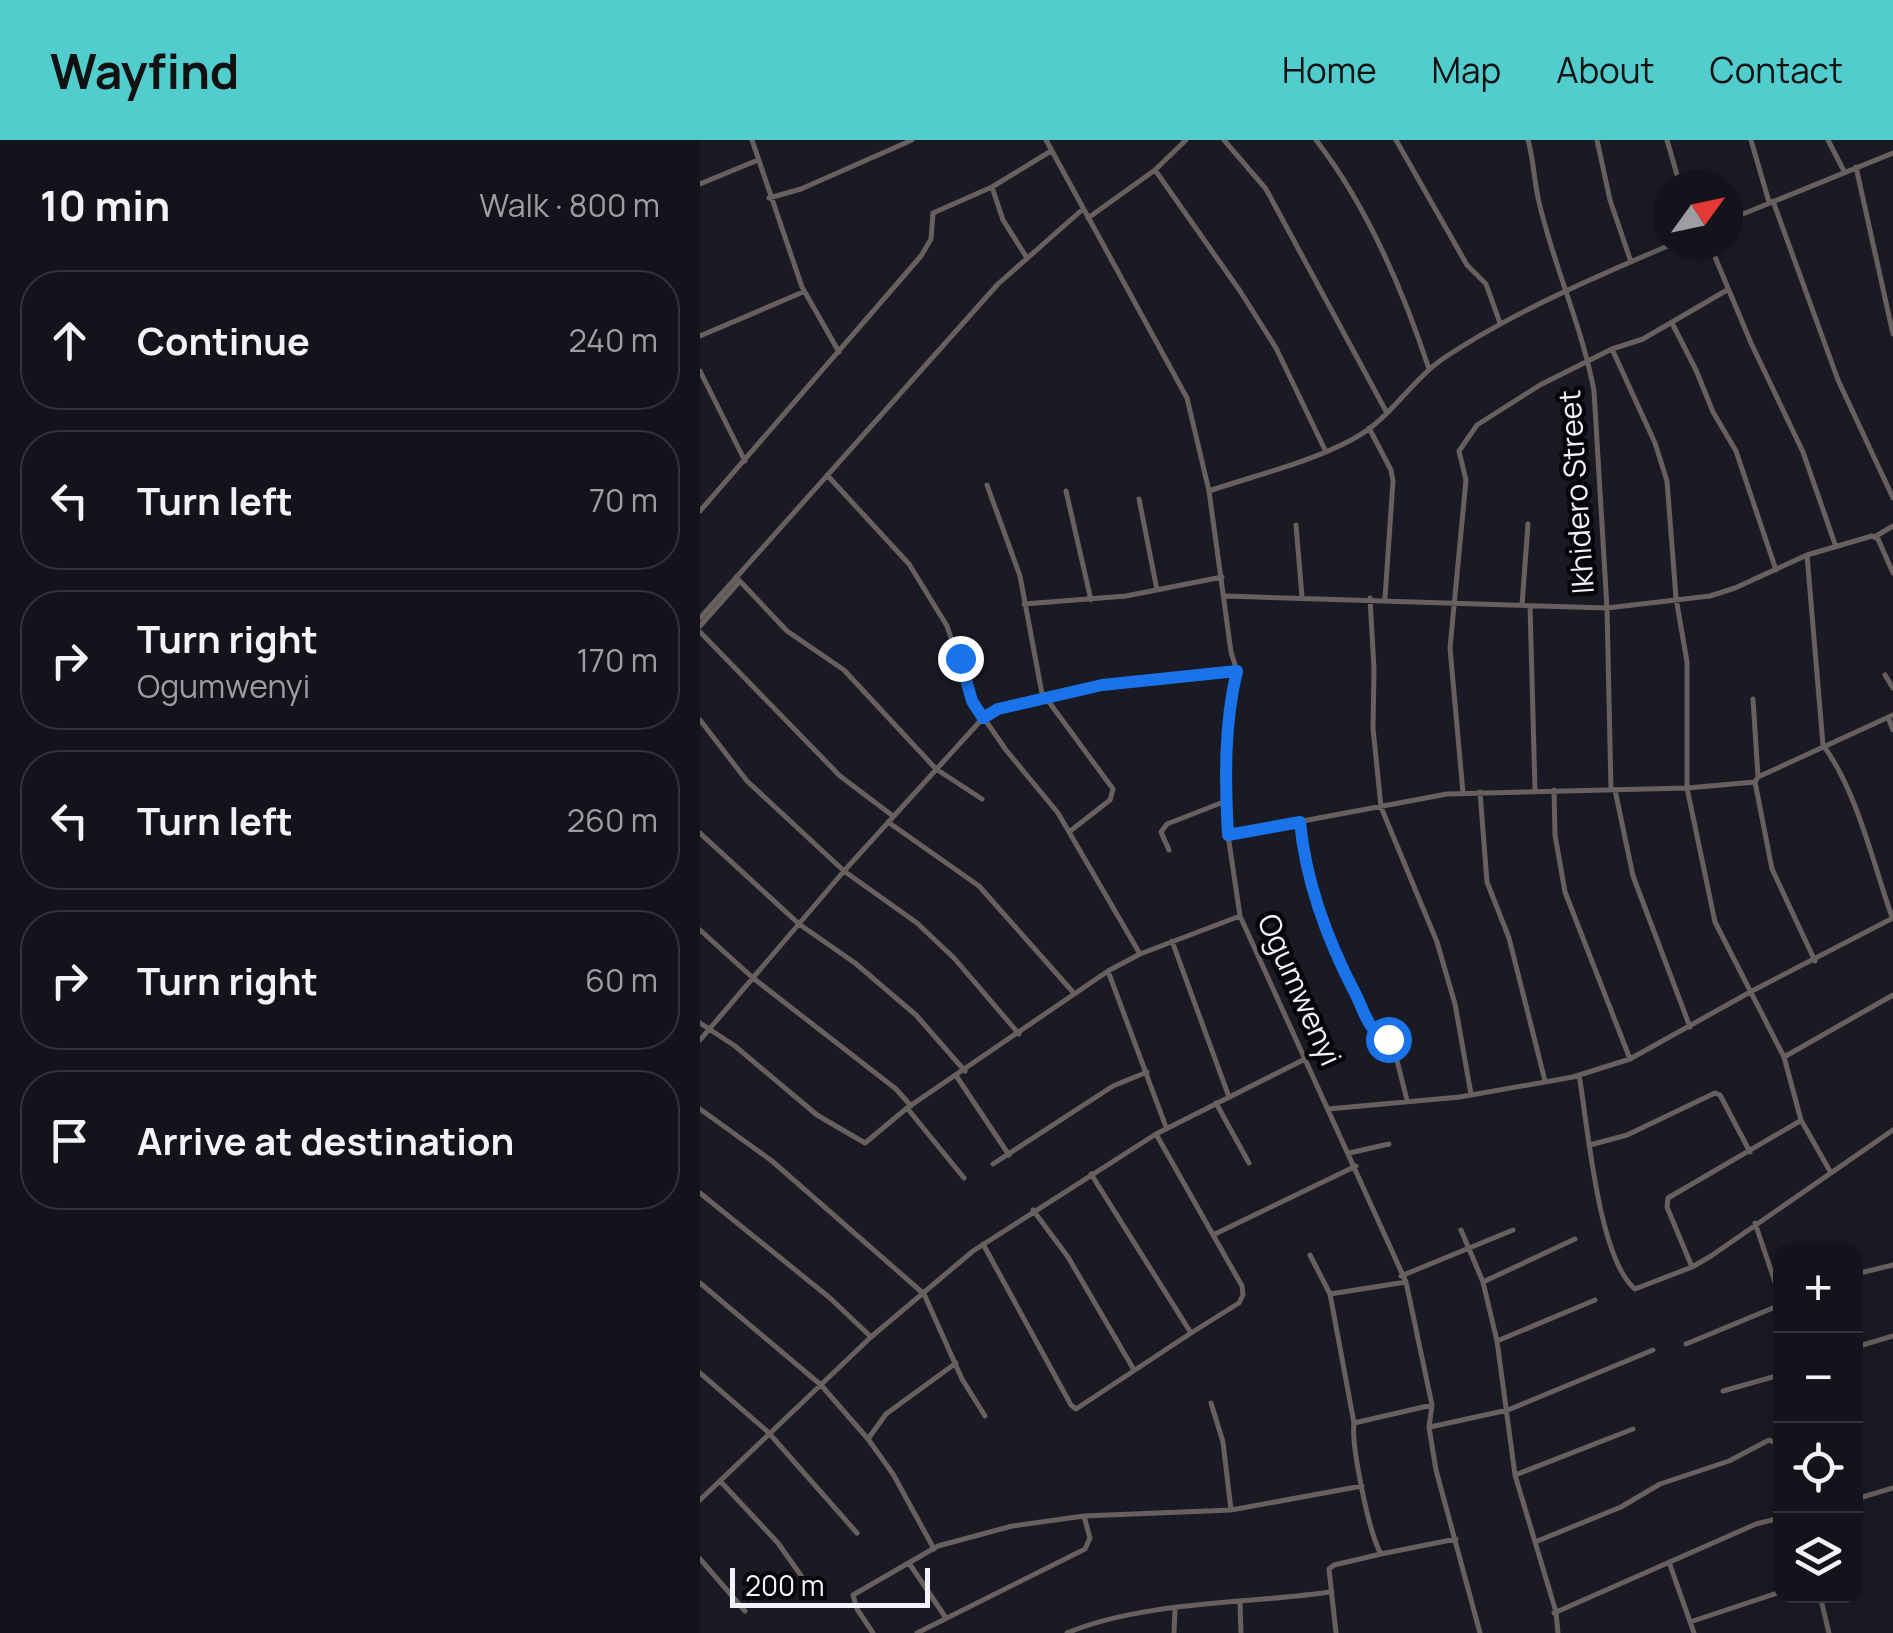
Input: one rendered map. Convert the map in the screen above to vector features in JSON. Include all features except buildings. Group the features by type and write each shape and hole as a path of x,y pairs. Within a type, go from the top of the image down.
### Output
{"street":[{"path":"752,140 804,292 839,352"},
{"path":"894,140 898,148"},
{"path":"770,198 801,189 912,140"},
{"name":"Ogumwenyi","path":"1046,140 1186,398 1209,491 1231,652 1237,671 1232,692 1226,800 1240,916 1356,1166 1403,1279 1432,1404 1429,1427 1440,1488 1457,1538 1460,1568 1480,1633"},
{"path":"1088,218 1155,170 1186,140"},
{"path":"1224,140 1266,188 1386,413"},
{"path":"1316,140 1380,250 1403,298 1428,369"},
{"path":"1396,140 1467,265 1486,284 1500,324"},
{"name":"Ikhidero Street","path":"1528,140 1538,201 1568,293 1569,310 1588,360 1594,391 1613,790 1633,876 1690,1027"},
{"path":"1597,140 1610,200 1631,262"},
{"path":"1667,140 1676,170"},
{"path":"1751,140 1838,380 1893,498"},
{"path":"1828,140 1844,171"},
{"path":"700,511 921,256 931,239 933,213 992,187 1052,151"},
{"path":"1743,213 1893,152"},
{"path":"700,184 758,160"},
{"path":"1856,168 1893,334"},
{"path":"1155,170 1267,334 1326,452"},
{"path":"992,187 1003,220 1027,258"},
{"path":"1074,992 979,886 840,776 700,629 827,475 998,284 1083,209"},
{"path":"1209,491 1326,452 1369,428 1428,369 1500,324 1653,252"},
{"path":"1716,260 1803,452 1836,547"},
{"path":"1463,793 1450,648 1466,480 1460,461 1461,446 1477,426 1540,384 1643,338 1727,290"},
{"path":"700,336 804,292"},
{"path":"1672,323 1713,412 1736,451 1776,570"},
{"path":"1612,349 1655,442 1667,481 1676,598 1687,662 1687,788 1715,922 1784,1057 1801,1120 1831,1172"},
{"path":"700,371 745,461"},
{"path":"1369,428 1393,481 1384,598"},
{"path":"827,475 910,564 946,626 972,701 1047,798 1140,954"},
{"path":"987,485 1020,576 1044,698 1113,789 1110,800 1068,833"},
{"path":"1066,491 1091,600"},
{"path":"1138,499 1157,590"},
{"path":"1528,524 1526,606 1535,790"},
{"path":"1296,526 1302,598"},
{"path":"1226,596 1607,608 1710,596 1807,555 1876,536 1893,526"},
{"path":"1876,536 1893,574"},
{"path":"1328,1109 1472,1095 1579,1076 1630,1059 1893,918 1836,762 1823,746 1807,555"},
{"path":"1024,604 1091,600 1222,577"},
{"path":"700,618 738,579"},
{"path":"738,579 787,631 844,670 936,769 982,799"},
{"path":"1370,598 1373,728 1381,806 1437,942 1455,1004 1472,1095"},
{"path":"700,1040 844,870 983,718 998,709 1102,685 1237,671"},
{"path":"1885,675 1893,688"},
{"path":"1753,699 1757,779 1772,870 1815,961"},
{"path":"1228,835 1463,793 1687,788 1757,779 1890,716 1893,730"},
{"path":"700,720 747,781 844,870 918,923 954,958 1019,1034"},
{"path":"1554,790 1555,834 1566,892 1630,1059"},
{"path":"1480,792 1487,882 1509,938 1545,1082"},
{"path":"1169,850 1161,832 1167,824 1226,800"},
{"path":"1300,822 1304,859 1330,945 1373,1030 1393,1045 1407,1100"},
{"path":"700,833 799,924 916,1015 964,1072"},
{"path":"700,1023 735,1046 817,1115 865,1143 909,1107 1108,971 1140,954 1240,916"},
{"path":"700,930 753,978 881,1078 909,1107 964,1178"},
{"path":"1172,941 1229,1096"},
{"path":"1108,971 1166,1128"},
{"path":"1784,1057 1893,995"},
{"path":"700,1500 871,1337 983,1244 1166,1128 1304,1058"},
{"path":"993,1164 1113,1086 1147,1072"},
{"path":"1579,1076 1602,1213 1620,1271 1632,1287 1641,1288 1692,1267 1893,1130"},
{"path":"956,1077 1009,1155"},
{"path":"1590,1145 1627,1134 1715,1093 1720,1095 1750,1152"},
{"path":"1216,1103 1249,1163"},
{"path":"700,1109 772,1160 924,1294 985,1416"},
{"path":"1692,1267 1667,1208 1668,1198 1801,1120"},
{"path":"983,1244 1071,1405 1081,1409 1239,1303 1243,1295 1215,1234 1156,1134"},
{"path":"1350,1153 1389,1144"},
{"path":"1215,1234 1356,1166"},
{"path":"1091,1173 1192,1333"},
{"path":"700,1193 830,1298 871,1337"},
{"path":"1033,1210 1068,1257 1134,1370"},
{"path":"1755,1223 1773,1276"},
{"path":"1461,1230 1483,1282 1497,1342 1515,1476 1556,1612 1558,1633"},
{"path":"1330,1294 1403,1279 1514,1230"},
{"path":"1483,1282 1575,1239"},
{"path":"1310,1255 1330,1294 1362,1486 1374,1541 1381,1554"},
{"path":"1863,1272 1893,1265"},
{"path":"700,1283 820,1384 868,1438 893,1474 934,1549"},
{"path":"1497,1342 1595,1300"},
{"path":"1686,1344 1773,1308"},
{"path":"1863,1346 1893,1336"},
{"path":"1429,1427 1508,1410 1653,1350"},
{"path":"868,1438 886,1414 956,1363"},
{"path":"700,1373 768,1432 857,1533"},
{"path":"1723,1392 1773,1376"},
{"path":"1210,1403 1223,1442 1231,1510"},
{"path":"1354,1423 1432,1404"},
{"path":"1515,1476 1633,1429"},
{"path":"1535,1542 1621,1507 1660,1484 1773,1442"},
{"path":"721,1482 778,1543 807,1584"},
{"path":"873,1633 853,1596 934,1549 1012,1526 1084,1516 1231,1510 1362,1486"},
{"path":"1863,1497 1893,1488"},
{"path":"918,1633 1085,1549 1090,1538 1084,1516"},
{"path":"1556,1612 1773,1520"},
{"path":"1336,1633 1328,1569 1457,1538"},
{"path":"700,1559 745,1610"},
{"path":"909,1562 946,1618"},
{"path":"1669,1562 1694,1633"},
{"path":"1067,1633 1174,1609 1330,1592"},
{"path":"1690,1622 1773,1594"},
{"path":"1240,1603 1241,1633"},
{"path":"1822,1603 1829,1633"},
{"path":"1174,1609 1174,1633"}],"route":[{"path":"960,658 972,701 983,718 998,709 1102,685 1237,671 1226,770 1228,835 1300,822 1304,859 1330,945 1373,1030 1388,1039"}]}
